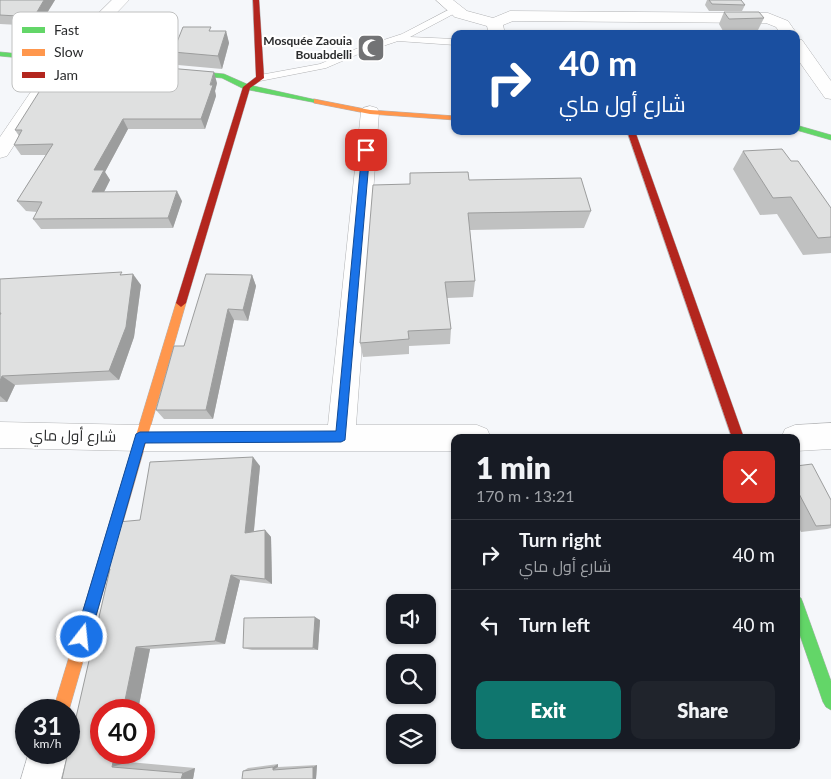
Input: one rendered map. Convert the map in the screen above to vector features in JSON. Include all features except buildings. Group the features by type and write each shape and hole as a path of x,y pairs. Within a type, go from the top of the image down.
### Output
{"street":[{"path":"109,12 121,0"},
{"path":"64,699 140,438 247,87 260,78 256,0"},
{"path":"450,5 461,14 496,28 501,19 510,16 768,18 782,24 786,30"},
{"path":"800,50 831,94"},
{"path":"178,71 224,76 247,87 370,112 451,118"},
{"path":"0,152 40,92"},
{"path":"341,436 370,112"},
{"path":"800,128 831,138"},
{"path":"632,135 737,434"},
{"name":"شارع أول ماي","path":"0,435 140,438 341,436 451,438"},
{"path":"800,438 831,436"},
{"path":"800,614 831,702"},
{"path":"41,779 45,764"}],"lane":[{"path":"260,78 323,66 353,53 398,39 450,5"},
{"path":"398,39 451,42"}],"traffic: fast":[{"path":"0,54 12,55"},
{"path":"178,71 224,76 247,87 317,101"},
{"path":"800,128 831,138"},
{"path":"800,614 831,702"}],"traffic: slow":[{"path":"317,101 370,112 451,118"},
{"path":"64,699 181,303"}],"traffic: jam":[{"path":"181,303 247,87 260,78 256,0"},
{"path":"632,135 737,434"}],"place":[{"name":"Mosquée Zaouia Bouabdelli","path":"371,48"}],"route":[{"path":"82,637 140,438 341,436 366,150"}]}
